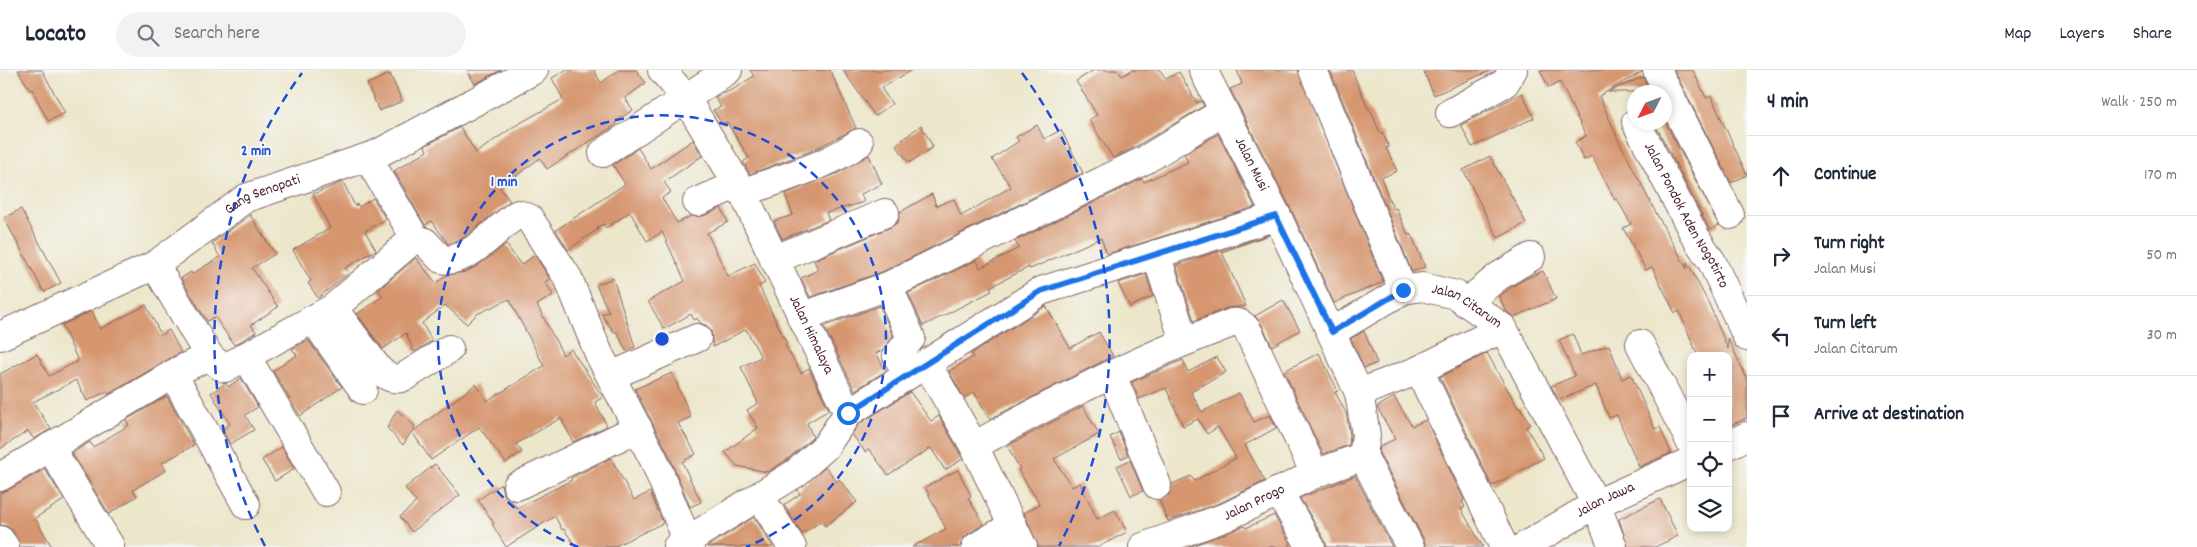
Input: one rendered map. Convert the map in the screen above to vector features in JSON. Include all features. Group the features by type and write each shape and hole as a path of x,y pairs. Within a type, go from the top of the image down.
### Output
{"street":[{"name":"Gang Senopati","path":"0,336 155,265 246,198 377,154 534,70"},
{"name":"Jalan Himalaya","path":"662,70 685,97 740,189 848,413"},
{"path":"603,153 728,70"},
{"name":"Jalan Musi","path":"1203,70 1276,216 1359,393 1366,435 1363,456"},
{"path":"1313,70 1403,290"},
{"path":"1450,113 1505,83 1513,70"},
{"path":"1656,70 1730,215"},
{"path":"801,317 888,286 1145,160 1223,112"},
{"name":"Jalan Pondok Aden Nogotirto","path":"1640,130 1695,236 1712,262 1747,336"},
{"path":"697,202 822,165 842,155 859,143"},
{"path":"368,158 415,238 422,240 440,259 450,260 487,241 518,214 525,214 530,218 568,278 599,354 654,460 685,545 796,473 825,447 848,413 1041,291 1276,216"},
{"path":"774,260 884,213"},
{"path":"155,265 209,356 221,367 225,368 323,314 415,238"},
{"path":"1156,254 1184,341"},
{"path":"1466,303 1492,281 1532,256"},
{"path":"888,286 911,338 897,356 918,369 974,446 1018,536 976,547"},
{"name":"Jalan Citarum","path":"1332,332 1403,290 1422,287 1456,295 1503,328 1596,504 1613,547"},
{"path":"323,314 386,375 400,379 449,350"},
{"path":"323,314 363,390"},
{"path":"974,446 1112,375 1184,341 1232,323 1242,324 1248,333 1314,474"},
{"path":"1359,393 1419,370 1503,328"},
{"path":"610,376 697,338"},
{"path":"1640,344 1690,442"},
{"path":"0,477 173,374 209,356"},
{"path":"246,356 326,492"},
{"path":"1419,370 1504,547"},
{"path":"173,374 246,505"},
{"path":"1112,375 1157,485"},
{"path":"517,486 638,428"},
{"path":"1732,443 1747,436"},
{"path":"50,447 110,546"},
{"path":"1363,456 1410,547"},
{"name":"Jalan Progo","path":"1143,547 1206,537 1226,517 1314,474 1363,456"},
{"name":"Jalan Jawa","path":"1523,547 1596,504 1687,463"},
{"path":"1278,491 1311,547"},
{"path":"760,497 792,547"},
{"path":"0,540 5,547"}],"building":[{"path":"18,70 42,70 65,113 48,121 32,89 30,90"},
{"path":"467,70 501,70 475,84"},
{"path":"566,70 594,70 601,83 619,70 636,70 646,83 625,98 633,110 615,122 617,124 547,169 540,158 500,188 510,201 463,238 448,244 432,221 425,225 394,171 427,151 425,146 460,127 476,153 513,127 563,99 552,78"},
{"path":"750,70 830,70 856,128 811,151 750,174 743,162 749,158 727,122 722,124 713,110 721,107 715,97 734,89 754,76"},
{"path":"843,70 912,70 881,88 892,104 875,116"},
{"path":"1094,70 1118,70 1122,76 1132,70 1160,70 1166,79 1179,72 1197,103 1201,101 1204,106 1113,158 1089,120 1097,115 1076,81"},
{"path":"1237,70 1298,70 1383,282 1334,303 1291,209 1230,89 1242,84"},
{"path":"1330,70 1352,70 1368,109 1370,109 1380,133 1382,132 1389,147 1386,148 1397,171 1381,178 1393,209 1396,208 1408,235 1411,234 1425,267 1412,272"},
{"path":"1423,70 1492,70 1434,95"},
{"path":"1540,70 1642,70 1642,72 1599,96 1619,141 1655,211 1687,269 1687,262 1709,304 1728,349 1728,338 1747,379 1747,418 1732,424 1732,352 1696,352 1679,311 1675,313 1652,267 1646,270 1623,228 1631,224 1617,199 1615,200 1592,156 1584,160 1575,142 1586,136 1560,82 1549,88"},
{"path":"1674,70 1693,70 1706,98 1711,96 1747,175 1731,183"},
{"path":"390,74 402,101 379,111 367,84"},
{"path":"1643,77 1647,85 1627,85 1627,92 1608,92"},
{"path":"1522,93 1534,118 1472,147 1461,125"},
{"path":"921,125 933,147 909,163 896,145"},
{"path":"1037,125 1044,139 1061,130 1083,173 882,272 810,297 801,278 818,270 814,260 891,227 898,222 900,212 932,194 936,206 954,199 961,216 1011,187 992,159 1019,141 1016,137"},
{"path":"1658,130 1669,130 1719,225 1710,230"},
{"path":"1218,134 1255,207 1107,254 1101,238 1030,269 1029,267 990,287 992,291 923,326 908,293 977,260 980,268 1019,248 1015,241 1142,179 1144,182 1188,162 1184,154"},
{"path":"693,140 702,156 664,182 671,192 662,198 677,223 691,216 703,216 721,208 728,222 707,233 728,276 755,263 765,283 759,286 787,344 785,345 801,373 809,368 829,410 807,423 813,437 787,460 767,472 737,466 725,452 758,428 747,410 758,403 741,367 761,357 746,329 713,347 711,331 707,326 700,323 697,318 694,320 691,314 664,329 648,301 685,281 662,232 647,241 630,212 606,228 604,224 597,227 598,229 568,250 556,230 625,184 613,165 638,148 651,169"},
{"path":"869,155 882,184 861,194 864,202 826,213 829,220 782,239 774,221 793,215 785,194 838,173"},
{"path":"1490,156 1526,223 1498,238 1463,170"},
{"path":"343,182 355,206 357,204 359,207 373,198 386,219 365,231 376,250 345,268 349,273 318,298 308,283 311,281 293,250 330,228 313,194"},
{"path":"21,209 61,283 44,292 4,218"},
{"path":"250,215 275,254 252,268 278,307 251,325 256,332 234,345 215,317 207,321 181,278 191,272 192,274 220,257 212,243"},
{"path":"1269,235 1222,252 1246,306 1227,308 1194,321 1176,265"},
{"path":"506,244 521,265 535,255 550,279 545,282 553,295 537,305 563,355 571,349 603,397 595,402 607,426 573,442 561,418 516,444 522,452 506,463 479,427 431,460 412,432 476,384 487,401 544,366 509,299 477,314 467,324 445,305 422,323 432,341 414,352 406,333 383,349 357,314 383,296 378,290 416,258 436,283 447,275 466,272 479,265"},
{"path":"1543,271 1556,299 1514,317 1506,311 1499,296 1521,281"},
{"path":"1146,274 1153,296 1130,307 1118,283"},
{"path":"613,278 635,347 626,351 617,332 614,332 601,314 609,312 596,285"},
{"path":"1283,300 1300,330 1272,346 1262,325 1255,316"},
{"path":"146,305 161,335 169,330 181,352 109,394 107,391 87,401 76,380 33,402 51,429 34,439 28,431 0,449 0,374 37,354 49,376 78,361 62,325 92,311 100,329"},
{"path":"880,306 893,336 883,350 876,353 886,371 855,390 824,326"},
{"path":"1046,306 1070,348 1099,332 1113,356 990,419 974,392 964,398 949,371 973,357 971,354"},
{"path":"1364,331 1377,363 1364,368 1351,339"},
{"path":"1573,334 1581,355 1609,345 1622,379 1631,375 1655,429 1660,427 1671,453 1639,467 1617,415 1609,418 1596,385 1559,400 1551,386 1575,376 1559,340"},
{"path":"308,340 342,387 300,416 273,371 297,355 292,349"},
{"path":"1319,353 1338,391 1335,392 1346,413 1350,435 1349,445 1323,454 1284,371"},
{"path":"1487,353 1518,408 1520,407 1530,424 1526,427 1544,458 1492,486 1440,377"},
{"path":"1217,357 1226,372 1191,392 1202,412 1239,393 1254,422 1270,415 1276,428 1245,445 1265,481 1220,503 1168,521 1159,500 1169,495 1172,484 1191,476 1194,481 1236,458 1218,427 1207,434 1198,419 1183,426 1166,388 1139,399 1132,382 1183,360 1188,372"},
{"path":"672,373 691,417 678,423 696,454 682,462 701,502 690,507 668,453 635,389"},
{"path":"241,378 258,407 245,415 254,430 230,444 222,430 230,424 211,393 226,383 228,387"},
{"path":"910,392 931,421 939,416 963,459 945,470 931,448 888,475 869,449 865,452 852,434 859,424"},
{"path":"167,396 194,445 162,463 166,470 133,490 137,496 109,514 72,453 90,442 93,447 129,425 126,420"},
{"path":"1394,397 1412,426 1426,420 1464,500 1462,501 1465,507 1461,509 1483,547 1426,547 1379,453 1380,446 1395,439 1377,407"},
{"path":"1083,406 1099,434 1054,459 1072,487 1080,483 1097,519 1115,510 1127,532 1098,547 1038,547 1024,513 1040,504 1018,470 1020,469 1007,446"},
{"path":"397,410 415,426 403,445 387,428"},
{"path":"1119,432 1128,455 1121,459 1110,437"},
{"path":"282,447 294,469 275,481 262,460"},
{"path":"611,458 634,500 650,492 663,523 613,547 576,547 564,529 562,530 555,516 506,547 492,524 494,523 478,500 501,484 503,493 517,508"},
{"path":"1130,460 1143,491 1131,496 1117,466"},
{"path":"435,464 460,495 412,532 400,517 416,502 405,488"},
{"path":"826,467 837,482 839,479 857,502 825,526 821,521 802,534 784,505 800,494 797,490"},
{"path":"45,469 64,500 35,518 52,547 20,547 13,531 7,526 0,525 0,493"},
{"path":"958,470 971,496 968,498 984,524 968,534 962,540 960,547 912,547 946,529 925,487"},
{"path":"1355,476 1392,547 1327,547 1300,498"},
{"path":"1660,499 1678,536 1655,547 1628,547 1619,519"},
{"path":"1274,515 1291,545 1287,547 1189,547 1244,526 1246,528"},
{"path":"754,517 773,547 707,547"}],"route":[{"path":"848,413 1041,291 1276,216 1332,332 1403,290"}]}
